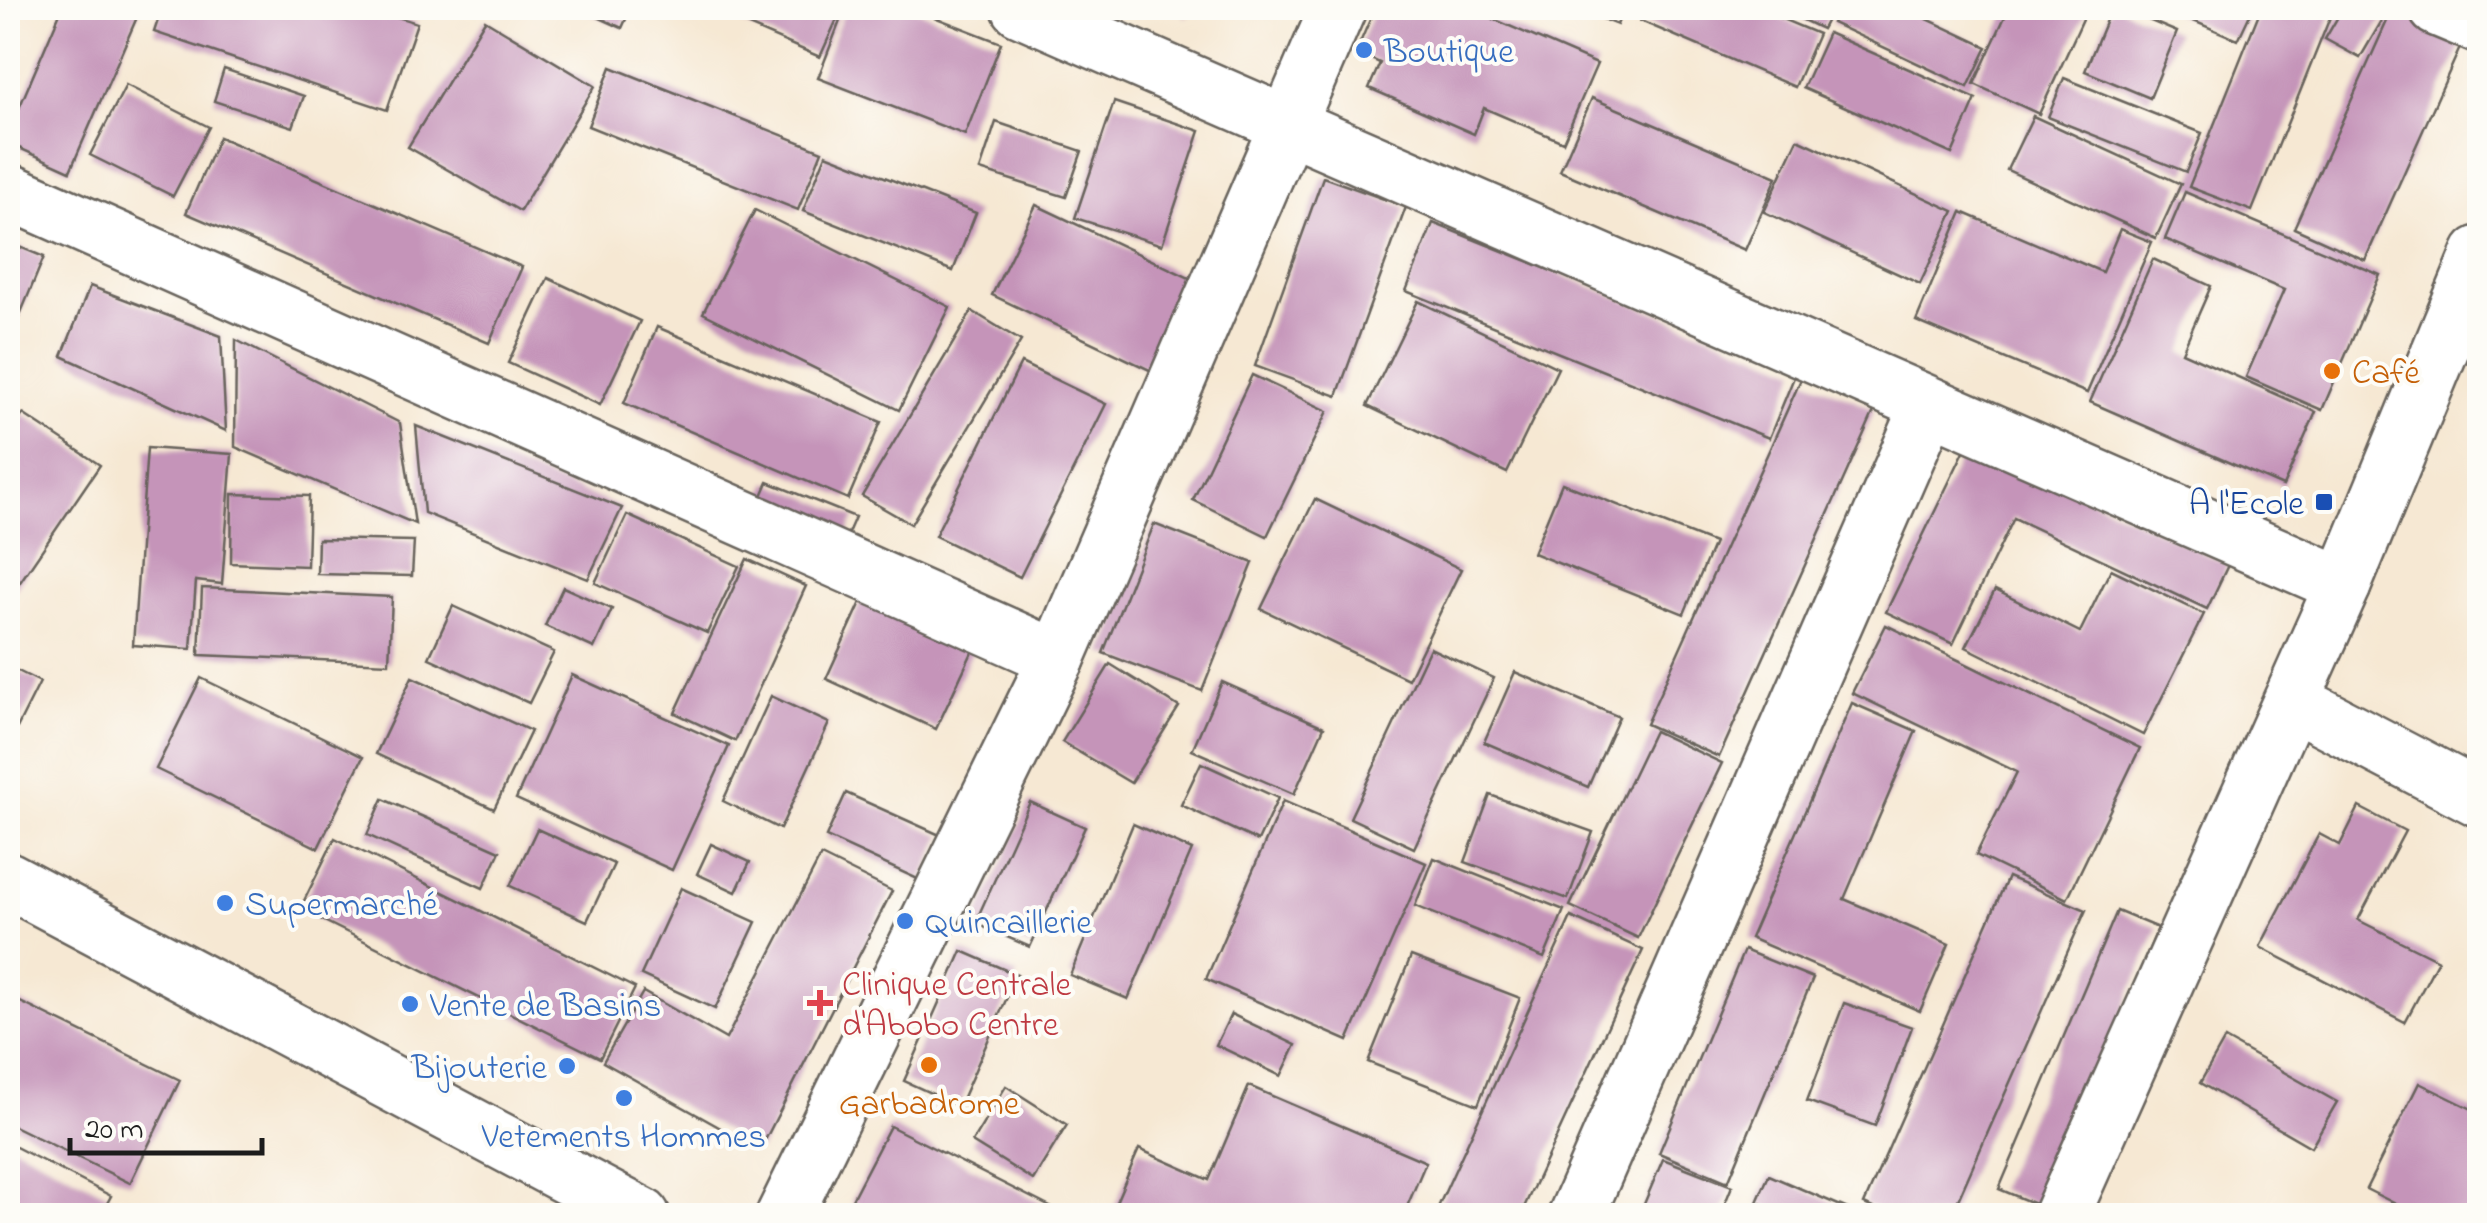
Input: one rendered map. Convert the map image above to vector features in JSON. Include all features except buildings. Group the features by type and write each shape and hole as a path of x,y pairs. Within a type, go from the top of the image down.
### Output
{"street":[{"path":"1020,8 2343,585"},
{"path":"784,1216 1057,658 1338,8"},
{"path":"2438,8 2480,26"},
{"path":"8,192 1057,658"},
{"path":"2061,1216 2343,585 2480,254"},
{"path":"1576,1216 1928,406"},
{"path":"2292,701 2480,799"},
{"path":"8,880 642,1216"}],"place":[{"name":"Boutique","path":"1364,50"},
{"name":"Café","path":"2332,371"},
{"name":"A l'Ecole","path":"2324,502"},
{"name":"Supermarché","path":"225,903"},
{"name":"Quincaillerie","path":"905,921"},
{"name":"Clinique Centrale d'Abobo Centre","path":"820,1003"},
{"name":"Vente de Basins","path":"410,1004"},
{"name":"Garbadrome","path":"929,1065"},
{"name":"Bijouterie","path":"567,1066"},
{"name":"Vetements Hommes","path":"624,1098"}]}
